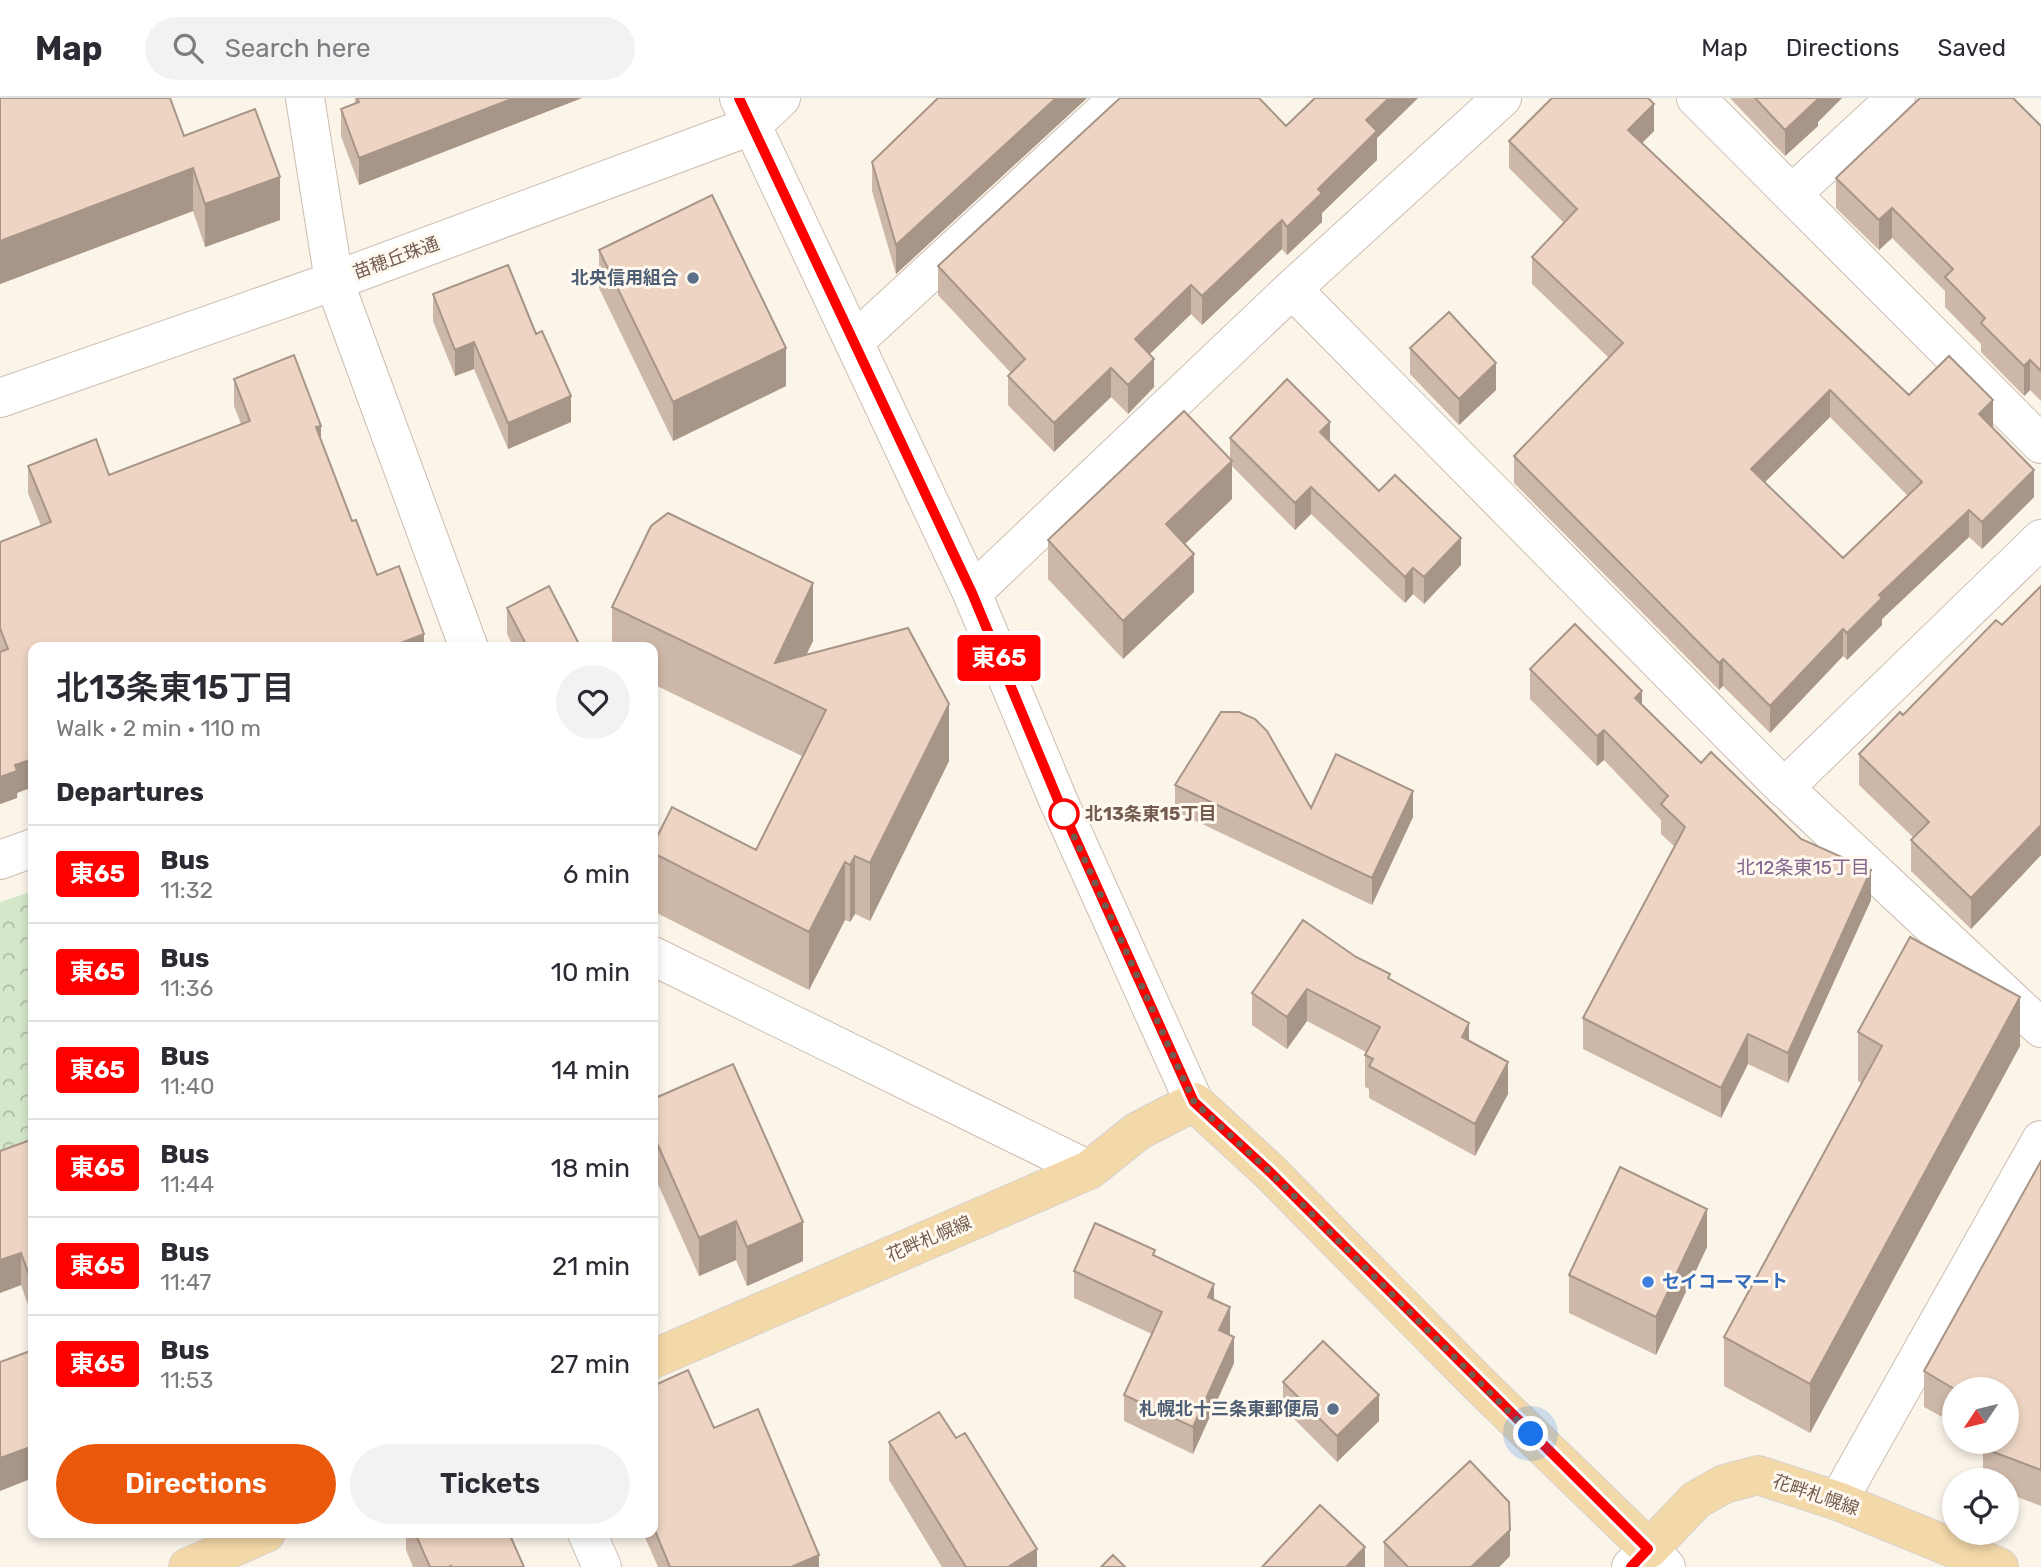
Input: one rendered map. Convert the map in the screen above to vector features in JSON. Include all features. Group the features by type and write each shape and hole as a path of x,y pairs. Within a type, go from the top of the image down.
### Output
{"main road":[{"name":"花畔札幌線","path":"658,1357 1089,1170 1138,1131 1194,1102"},
{"path":"1194,1102 1269,1171 1649,1561"},
{"name":"花畔札幌線","path":"1649,1561 1696,1500 1724,1484 1758,1475 1838,1501 2000,1567"},
{"path":"188,1567 255,1538"}],"street":[{"path":"305,98 334,281 467,642"},
{"name":"苗穂丘珠通","path":"0,398 334,281 781,98"},
{"path":"855,341 1119,98"},
{"path":"972,593 1292,289 1502,98"},
{"path":"1696,98 2041,444"},
{"path":"1792,194 1896,98"},
{"path":"745,112 972,593 1058,800 1194,1102"},
{"path":"1292,289 1784,788 2041,1028"},
{"path":"1784,788 2041,539"},
{"path":"0,860 28,850"},
{"path":"658,958 1089,1170"},
{"path":"1838,1501 2041,1140"},
{"path":"589,1538 602,1567"}],"green space":[{"path":"28,893 28,1163 0,1172 0,902"}],"building":[{"path":"0,98 170,98 184,136 255,109 280,177 205,204 193,168 0,241"},
{"path":"357,98 514,98 359,158 341,109 359,102"},
{"path":"938,98 1056,98 896,245 872,162"},
{"path":"1120,98 1259,98 1286,126 1315,98 1389,98 1366,120 1377,131 1318,189 1322,193 1287,227 1282,220 1202,296 1191,285 1135,339 1154,359 1128,385 1111,368 1054,423 1008,376 1025,359 938,266"},
{"path":"1552,98 1648,98 1654,104 1628,130 1909,395 1949,356 1993,400 1979,414 2034,470 1982,522 1969,510 1879,595 1882,598 1847,633 1843,629 1770,706 1723,659 1719,663 1514,456 1623,343 1532,257 1577,209 1509,141","holes":["1830,390 1922,482 1843,558 1751,469"]},
{"path":"1755,98 1817,98 1818,99 1785,130"},
{"path":"1920,98 2013,98 2041,126 2041,371 2030,360 2024,366 1981,323 1985,318 1945,277 1953,269 1892,208 1879,220 1836,178"},
{"path":"712,195 786,348 673,402 599,250"},
{"path":"508,265 536,334 542,331 571,396 508,423 474,342 455,350 433,294"},
{"path":"1449,312 1496,363 1459,399 1410,348"},
{"path":"294,355 321,426 316,427 352,521 356,520 377,575 399,566 424,634 403,642 28,642 28,761 15,765 17,771 0,777 0,652 8,649 0,628 0,542 51,522 28,466 96,439 109,475 250,421 234,379"},
{"path":"1287,379 1330,422 1320,432 1379,491 1395,475 1461,538 1424,577 1413,568 1405,577 1311,487 1295,503 1230,438"},
{"path":"1184,411 1232,461 1166,524 1194,554 1123,621 1048,540"},
{"path":"668,513 813,583 775,663 908,628 949,704 870,863 855,856 850,865 845,862 809,932 658,856 658,835 672,807 756,850 826,710 612,607 651,526"},
{"path":"549,586 578,642 525,642 507,608"},
{"path":"2041,586 2041,825 1971,898 1911,840 1929,822 1859,754 1900,712 1903,715 1996,620 2002,625"},
{"path":"1575,624 1642,691 1635,698 1701,763 1711,752 1801,839 1871,870 1788,1053 1748,1034 1721,1088 1583,1018 1685,827 1661,804 1668,796 1604,730 1597,736 1530,669"},
{"path":"1221,712 1239,712 1255,719 1267,731 1311,808 1336,754 1413,791 1372,878 1175,785"},
{"path":"1303,920 1356,957 1390,974 1388,978 1469,1023 1462,1037 1508,1062 1475,1124 1369,1066 1373,1059 1365,1055 1380,1027 1307,989 1287,1017 1252,993"},
{"path":"1910,937 2020,997 1810,1384 1724,1337 1882,1046 1858,1032"},
{"path":"733,1064 803,1222 747,1247 736,1221 699,1238 658,1145 658,1097"},
{"path":"28,1141 28,1272 21,1253 0,1260 0,1151"},
{"path":"2041,1161 2041,1470 1999,1454 2020,1454 2020,1377 1942,1377 1942,1382 1924,1371"},
{"path":"1620,1167 1707,1209 1656,1317 1569,1275"},
{"path":"1095,1223 1155,1250 1153,1255 1214,1284 1208,1297 1230,1307 1219,1330 1234,1337 1193,1427 1124,1395 1162,1312 1074,1271"},
{"path":"1323,1341 1379,1395 1337,1436 1283,1382"},
{"path":"28,1352 28,1448 0,1458 0,1362"},
{"path":"688,1370 714,1428 758,1409 819,1555 791,1567 670,1567 658,1538 658,1384"},
{"path":"939,1412 956,1438 965,1433 1037,1549 1008,1567 966,1567 889,1442"},
{"path":"1470,1461 1509,1502 1510,1530 1471,1567 1408,1567 1384,1542"},
{"path":"1320,1505 1365,1547 1346,1567 1262,1567"},
{"path":"417,1538 511,1538 524,1567 451,1566 430,1567"},
{"path":"1113,1555 1125,1567 1101,1567"}],"bus line":[{"name":"東65","path":"739,98 972,593 1058,800 1194,1102 1269,1171 1478,1383 1648,1549 1631,1567"}],"place":[{"name":"北央信用組合","path":"693,278"},
{"name":"北13条東15丁目","path":"1064,814"},
{"name":"セイコーマート","path":"1648,1282"},
{"name":"札幌北十三条東郵便局","path":"1333,1409"}],"district":[{"name":"北12条東15丁目","path":"1803,867"}],"route":[{"path":"1064,814 1194,1102 1269,1171 1531,1434"}]}
